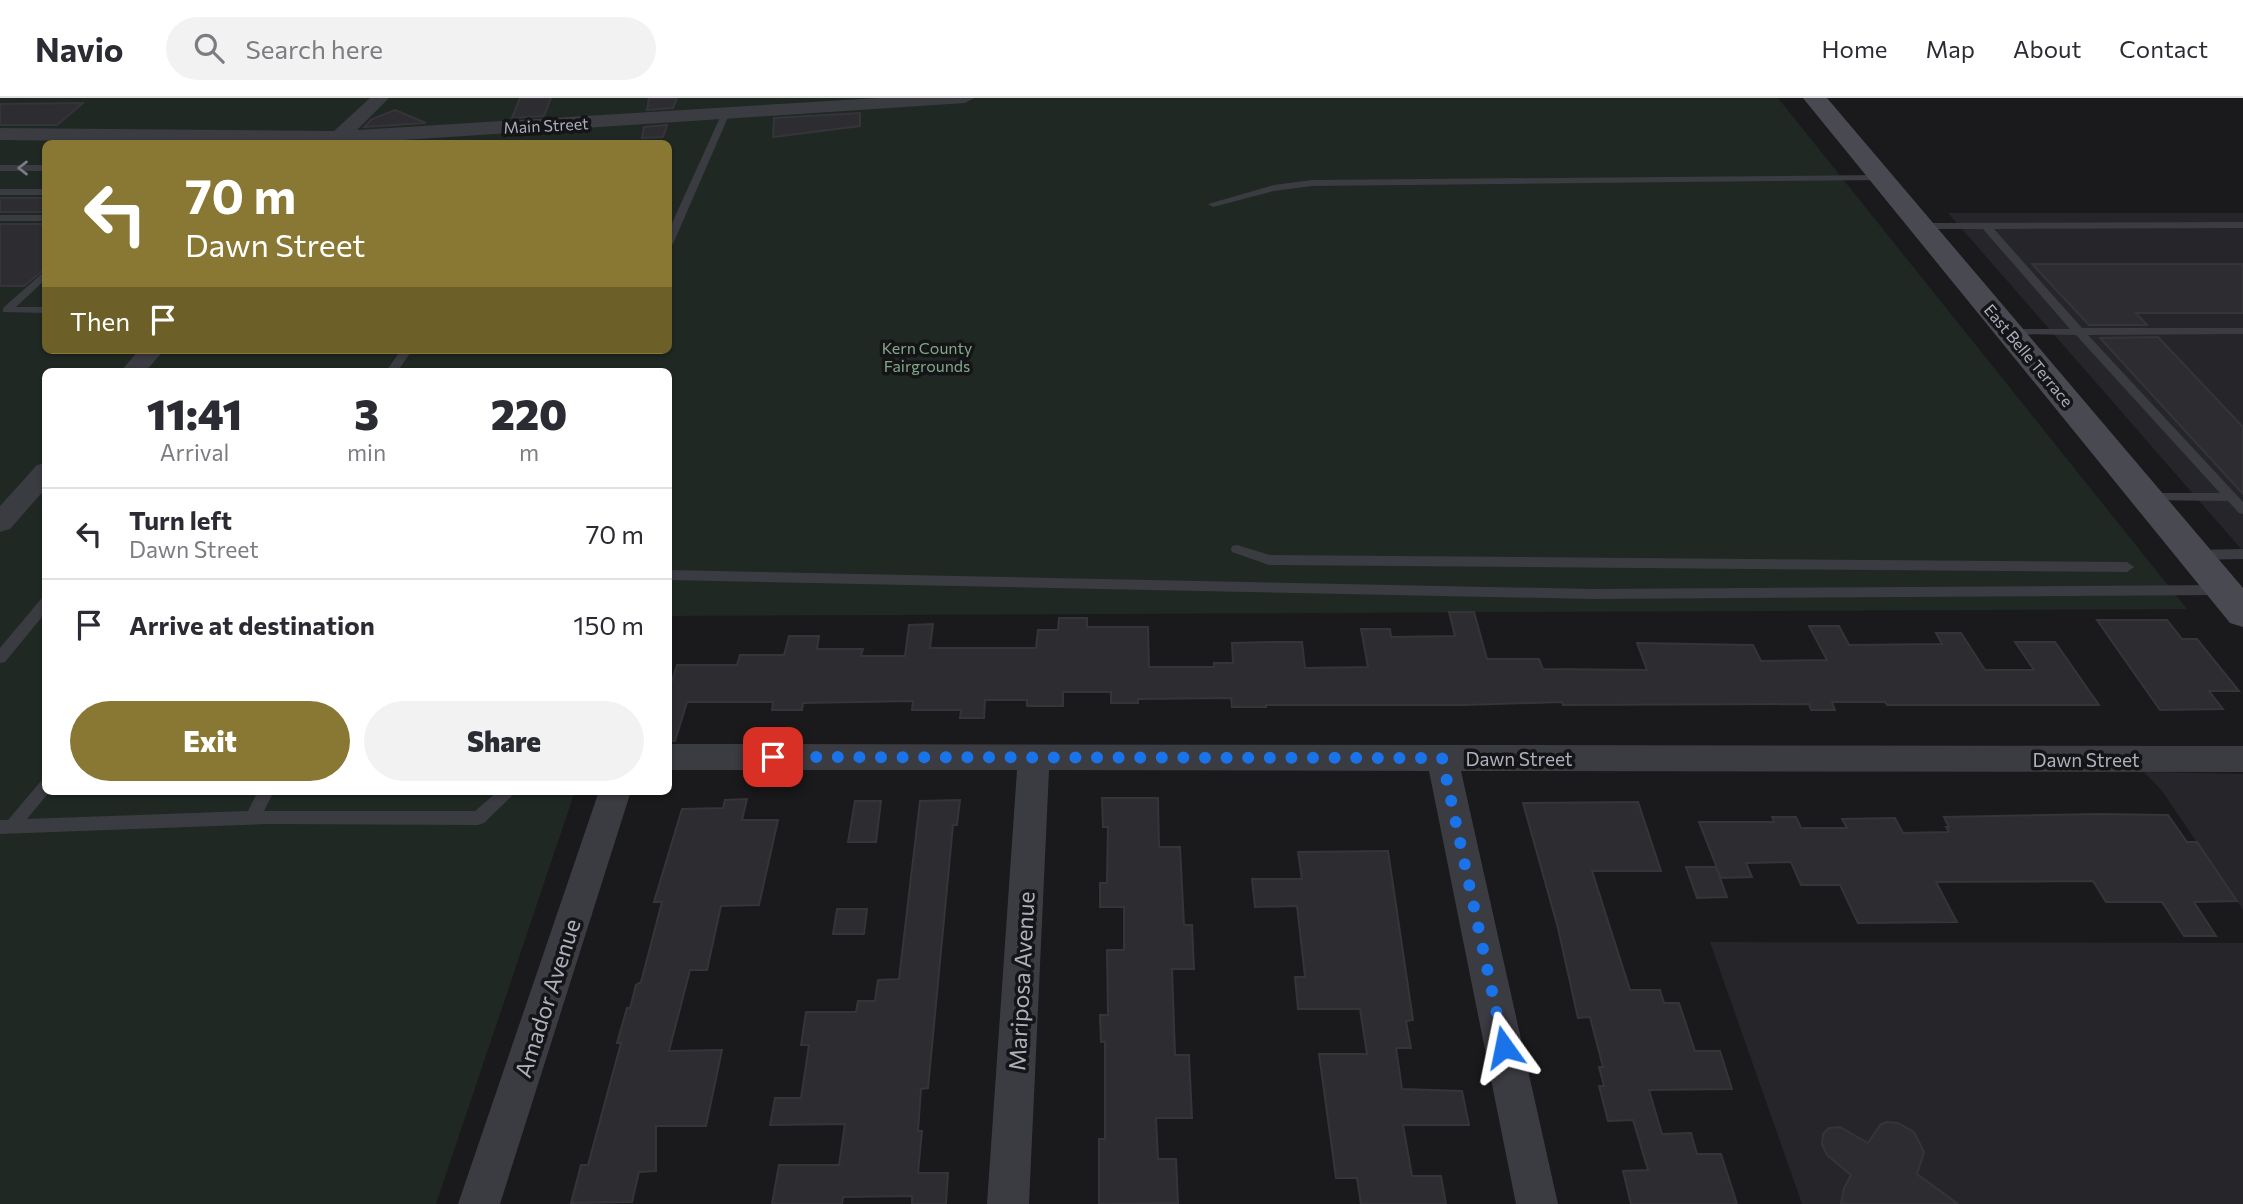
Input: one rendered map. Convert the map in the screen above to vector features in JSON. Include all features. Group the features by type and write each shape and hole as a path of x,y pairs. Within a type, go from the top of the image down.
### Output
{"street":[{"path":"336,140 380,98"},
{"name":"Main Street","path":"0,134 336,140 965,98"},
{"name":"East Belle Terrace","path":"1815,98 2234,601"},
{"path":"136,368 148,354"},
{"path":"0,523 42,476"},
{"name":"Dawn Street","path":"672,757 2243,759"},
{"name":"Mariposa Avenue","path":"1008,1204 1034,758"},
{"path":"1442,758 1538,1204"},
{"name":"Amador Avenue","path":"479,1204 614,795"}],"lane":[{"path":"672,235 725,115"},
{"path":"0,168 42,169"},
{"path":"1213,204 1274,188 1312,183 1882,178"},
{"path":"0,192 42,192"},
{"path":"0,218 42,218"},
{"path":"1922,226 2243,225"},
{"path":"1987,227 2079,332 2243,510"},
{"path":"3,313 42,277"},
{"path":"3,313 42,310"},
{"path":"2010,332 2243,331"},
{"path":"2147,497 2229,496"},
{"path":"1237,550 1269,560 2127,567"},
{"path":"2195,555 2243,554"},
{"path":"672,575 1592,594 2234,601"},
{"path":"0,658 42,606"},
{"path":"6,827 42,789"},
{"path":"252,818 264,795"},
{"path":"6,827 252,818 478,818 504,795"}],"shaded area":[{"path":"1948,213 2243,213 2243,551"},
{"path":"2144,772 2243,774 2243,910 2162,791"},
{"path":"1710,942 2243,943 2243,1204 1802,1204"}],"green space":[{"name":"Kern County Fairgrounds","path":"0,98 1778,98 2187,609 672,616 672,368 42,368 42,795 574,795 436,1204 0,1204"}],"building":[{"path":"520,98 551,98 544,116 512,118"},
{"path":"649,98 677,98 673,108 647,110"},
{"path":"83,103 57,125 0,125 0,104"},
{"path":"395,110 426,123 364,127 372,119"},
{"path":"860,113 860,126 773,137 774,118"},
{"path":"667,125 663,137 642,138 644,127"},
{"path":"0,198 42,198 42,212 0,212"},
{"path":"0,224 42,224 42,271 24,286 0,286"},
{"path":"2032,264 2243,264 2243,313 2136,313 2147,325 2089,325"},
{"path":"2158,337 2243,427 2243,494 2100,338"},
{"path":"1449,612 1474,612 1487,659 1539,659 1543,669 1647,670 1637,643 1753,645 1761,661 1827,660 1809,626 1839,626 1849,645 1942,644 1936,633 1961,633 1985,670 2034,670 2015,642 2055,642 2099,705 1887,705 1885,702 1832,702 1835,710 1811,710 1809,704 1563,705 1562,702 1232,707 1231,698 1138,699 1138,703 1111,703 1111,692 1063,692 1063,706 1027,706 1027,700 985,700 984,718 960,718 961,710 912,710 913,701 803,703 802,710 772,710 773,702 687,702 675,741 672,741 672,681 677,665 737,665 740,655 784,655 789,636 819,636 817,649 863,649 861,656 905,656 909,625 933,624 930,648 1036,648 1038,630 1058,630 1059,618 1087,618 1087,627 1148,627 1149,667 1214,667 1214,663 1233,663 1232,643 1302,642 1305,668 1368,667 1361,629 1390,629 1391,637 1455,636"},
{"path":"2097,620 2167,620 2182,639 2197,639 2239,691 2209,691 2223,709 2160,710"},
{"path":"1102,798 1158,798 1159,847 1180,847 1184,925 1192,925 1194,969 1172,969 1175,1055 1189,1055 1192,1118 1156,1118 1158,1159 1176,1159 1178,1203 1099,1204 1099,1139 1105,1139 1105,1042 1101,1042 1100,1015 1108,1015 1107,950 1124,950 1124,907 1100,907 1100,883 1107,883 1108,827 1103,827"},
{"path":"747,799 742,820 778,820 759,905 721,906 707,970 690,970 669,1051 722,1050 706,1126 656,1126 656,1171 639,1172 632,1202 571,1203 581,1165 588,1165 621,1043 617,1043 627,1008 630,1008 636,985 641,982 662,902 654,902 682,809 723,808 725,800"},
{"path":"960,800 957,825 953,825 928,1088 921,1089 918,1131 922,1131 918,1173 948,1173 946,1204 912,1204 912,1196 843,1197 842,1204 772,1204 779,1165 839,1165 845,1124 770,1125 775,1098 801,1098 809,1045 801,1045 806,1012 856,1012 858,1001 875,1001 878,980 899,979 920,801"},
{"path":"855,801 881,801 876,842 848,842"},
{"path":"1638,802 1661,871 1592,871 1630,990 1660,990 1664,1003 1679,1003 1695,1051 1720,1051 1732,1089 1649,1090 1662,1134 1691,1133 1697,1154 1721,1154 1737,1204 1631,1204 1623,1171 1648,1170 1633,1120 1608,1121 1599,1086 1604,1086 1599,1067 1603,1067 1590,1017 1578,1018 1558,928 1523,803"},
{"path":"2168,815 2187,842 2197,842 2237,901 2194,902 2216,936 2184,936 2162,902 2106,902 2093,881 1936,882 1957,922 1858,923 1840,885 1801,885 1791,862 1746,863 1752,877 1721,878 1699,822 1774,822 1772,817 1796,817 1801,828 1847,828 1842,819 1895,818 1903,833 1949,832 1944,817"},
{"path":"1388,851 1413,1020 1406,1021 1411,1048 1396,1048 1402,1089 1462,1091 1469,1125 1403,1125 1412,1176 1441,1176 1446,1204 1361,1204 1357,1178 1336,1178 1319,1054 1367,1054 1360,1009 1298,1009 1295,977 1305,977 1297,906 1255,907 1252,879 1302,879 1298,852"},
{"path":"1686,867 1716,867 1727,897 1697,898"},
{"path":"837,909 867,909 864,934 833,934"},
{"path":"1886,1122 1898,1123 1914,1132 1924,1152 1917,1174 1958,1204 1841,1204 1844,1188 1851,1175 1827,1155 1822,1144 1823,1134 1829,1128 1840,1127 1868,1143 1880,1125"}],"route":[{"path":"773,757 1442,758 1504,1047"}]}
